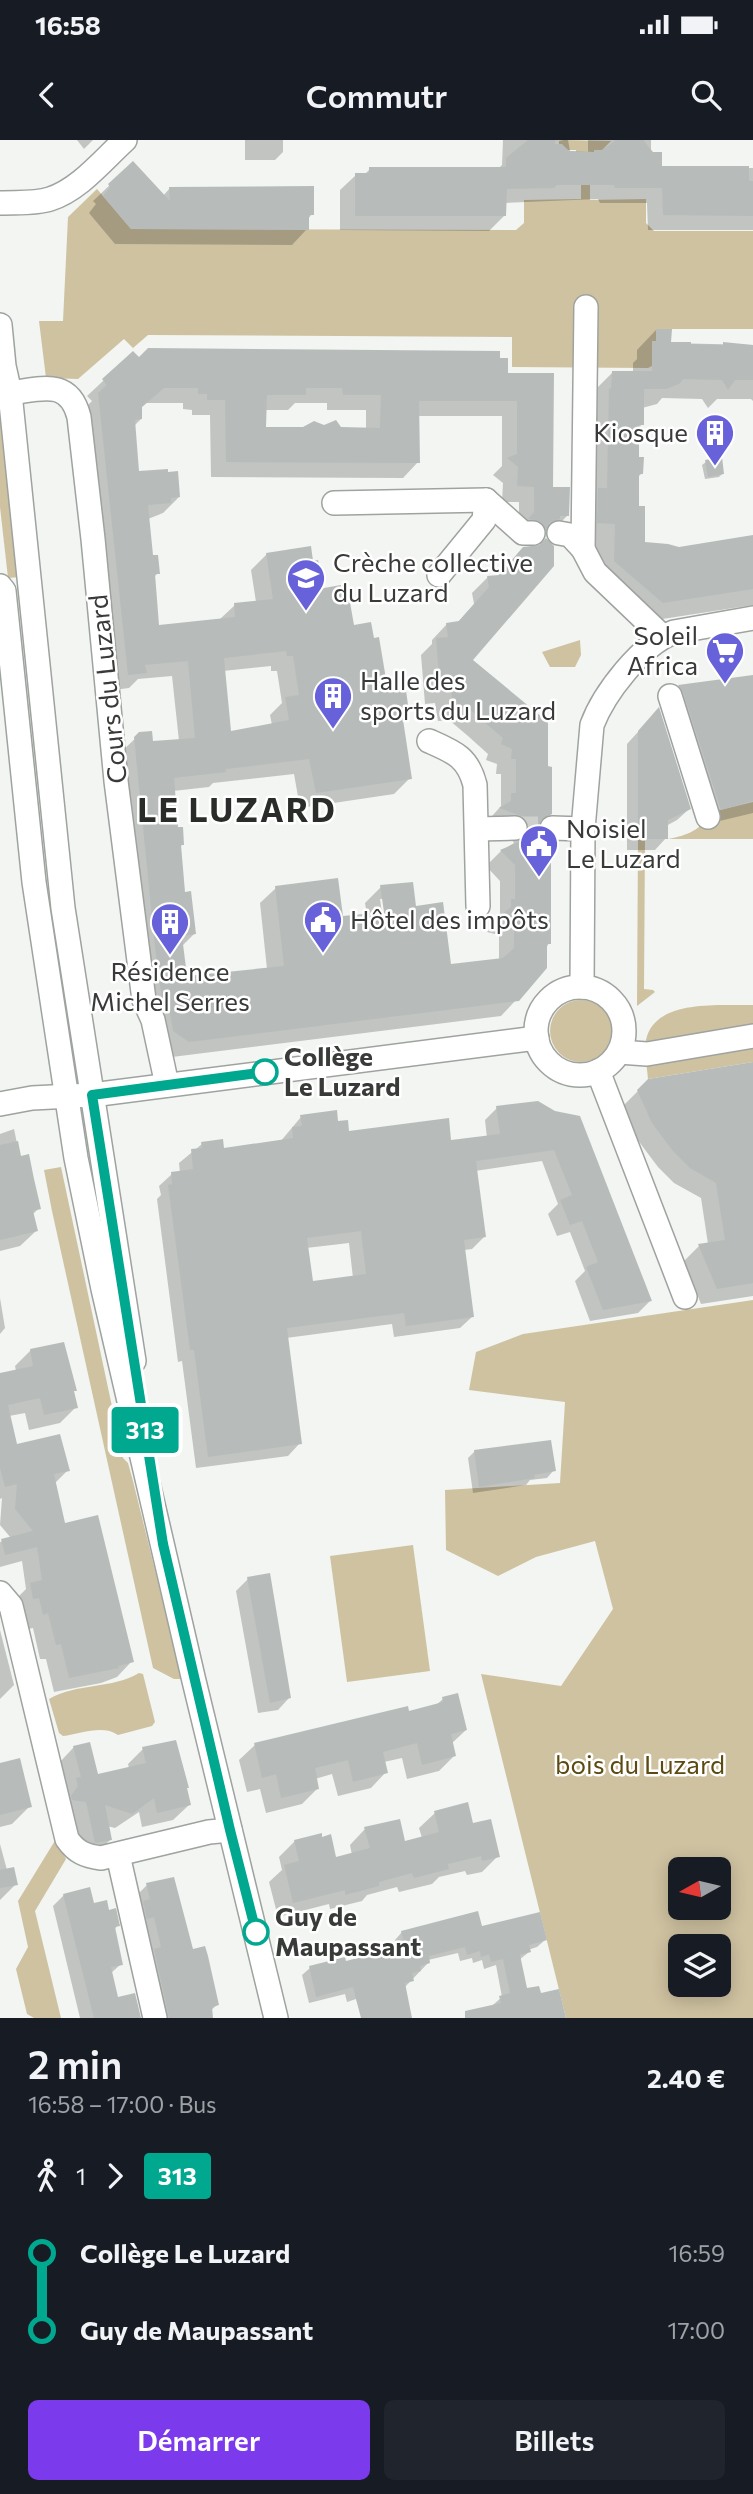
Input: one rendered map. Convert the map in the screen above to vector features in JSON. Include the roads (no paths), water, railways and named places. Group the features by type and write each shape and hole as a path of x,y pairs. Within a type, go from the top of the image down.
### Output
{"street":[{"path":"0,203 40,201 63,194 125,140"},
{"path":"583,548 586,307"},
{"path":"0,325 10,393 63,908 163,1544"},
{"name":"Cours du Luzard","path":"10,393 58,389 69,395 76,404 79,417 95,553 116,781 140,972 144,1000 153,1020 167,1085"},
{"path":"334,503 486,500 523,533 533,533"},
{"path":"439,575 484,520 486,500"},
{"path":"559,533 570,535 583,548 595,572 662,636"},
{"path":"0,586 5,591 6,674 65,1095 103,1289 276,2018"},
{"path":"582,987 583,829 592,724 606,697 638,658 662,636 753,618"},
{"path":"6,674 38,671"},
{"path":"670,696 708,817"},
{"path":"429,741 461,757 471,769 475,785 478,906"},
{"path":"477,829 515,828"},
{"path":"552,828 583,829"},
{"path":"582,987 603,994 618,1009 624,1031 619,1052 610,1063 585,1075 559,1070 541,1051 537,1038 540,1013 547,1002 569,988 582,987"},
{"path":"619,1052 647,1054 753,1036"},
{"path":"0,1104 32,1098 92,1095 537,1038"},
{"path":"598,1071 685,1297"},
{"path":"0,1593 11,1606 67,1839 74,1849 85,1856 101,1858 209,1832 230,1830"},
{"path":"118,1855 156,2018"}],"tunnel":[{"path":"515,828 552,828"}],"place":[{"name":"Kiosque","path":"715,467"},
{"name":"Crèche collective du Luzard","path":"306,612"},
{"name":"Soleil Africa","path":"725,685"},
{"name":"Halle des sports du Luzard","path":"333,730"},
{"name":"Noisiel Le Luzard","path":"539,878"},
{"name":"Hôtel des impôts","path":"323,954"},
{"name":"Résidence Michel Serres","path":"170,956"},
{"name":"Collège Le Luzard","path":"265,1072"},
{"name":"Guy de Maupassant","path":"256,1932"}],"district":[{"name":"LE LUZARD","path":"237,810"}],"park label":[{"name":"bois du Luzard","path":"640,1765"}]}
